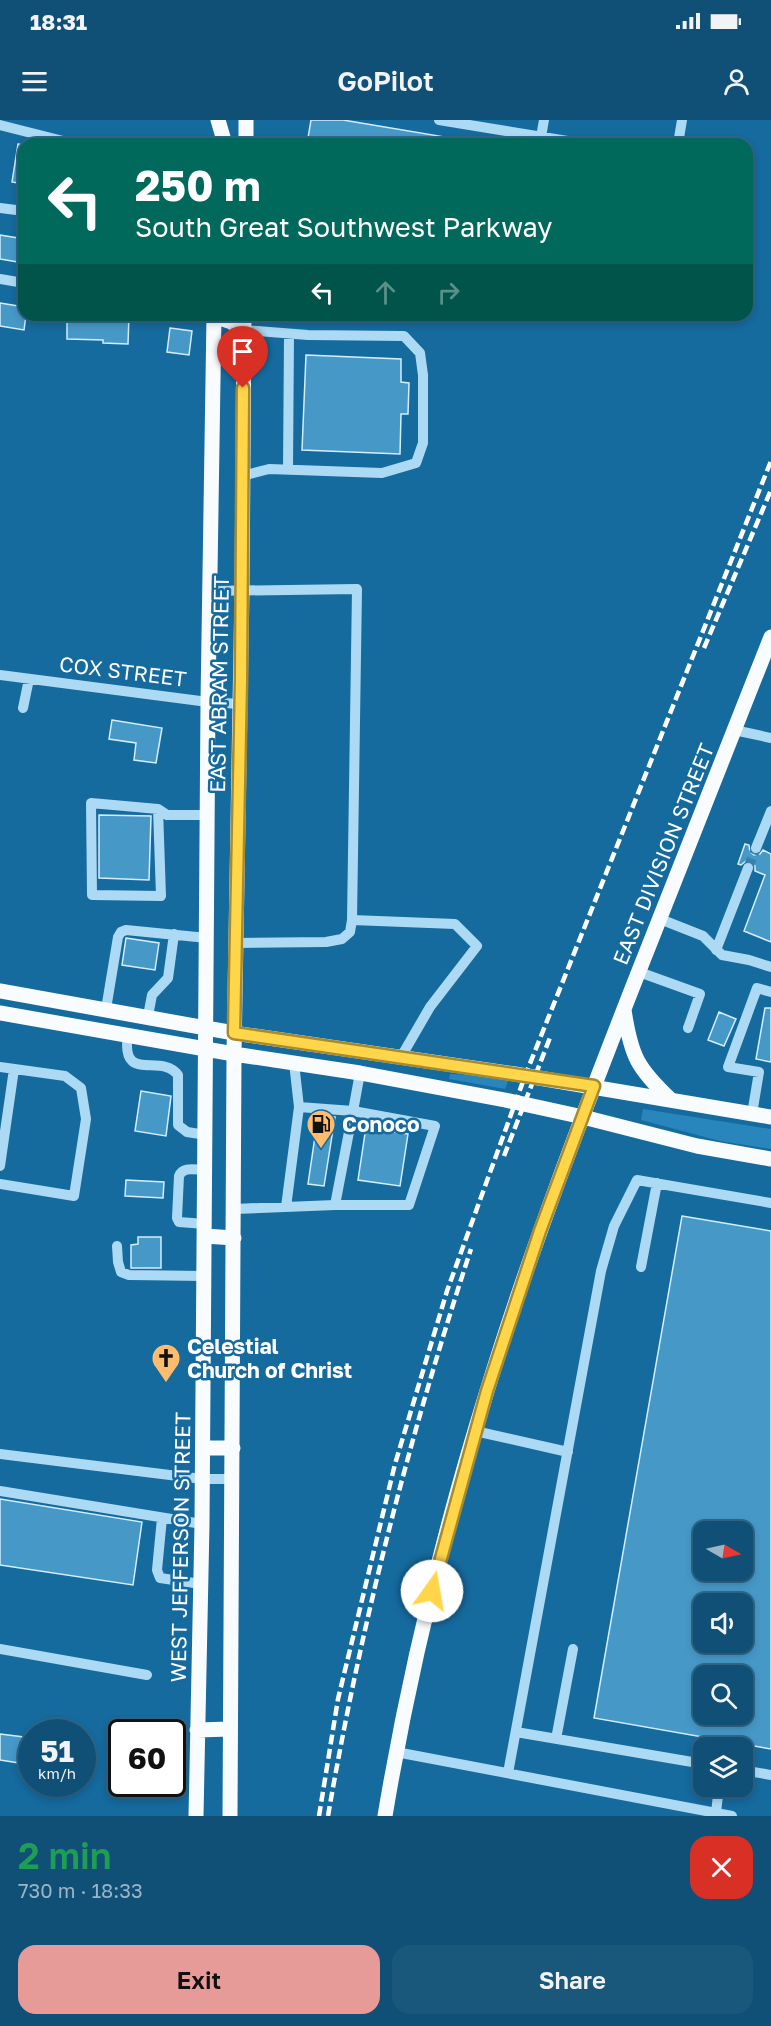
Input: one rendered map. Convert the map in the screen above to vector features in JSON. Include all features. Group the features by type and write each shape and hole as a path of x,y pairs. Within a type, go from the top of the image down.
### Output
{"main road":[{"path":"216,138 217,120"},
{"path":"217,120 223,138"},
{"path":"246,120 246,138"},
{"name":"EAST ABRAM STREET","path":"206,1028 213,321"},
{"path":"231,321 234,322 237,330 238,393 243,427"},
{"name":"EAST ABRAM STREET","path":"234,1054 244,322"},
{"name":"EAST DIVISION STREET","path":"385,1816 396,1752 437,1568 487,1391 540,1231 594,1086 771,637"},
{"path":"0,991 234,1033 594,1086 771,1117"},
{"path":"624,1009 629,1039 637,1060 648,1078 671,1100"},
{"path":"0,1013 234,1054 360,1073 505,1100 697,1146 771,1159"},
{"name":"WEST JEFFERSON STREET","path":"196,1816 203,1448 206,1028"},
{"path":"230,1816 234,1054"},
{"path":"205,1230 234,1238"},
{"path":"203,1448 233,1448"},
{"path":"196,1730 230,1730"}],"street":[{"path":"439,120 547,138"},
{"path":"541,137 544,120"},
{"path":"679,138 682,120"},
{"path":"0,125 51,138"},
{"path":"0,208 18,210"},
{"path":"0,279 18,282"},
{"path":"242,476 269,470 382,473 416,463 423,443 423,375 420,353 404,336 289,334 244,322"},
{"path":"288,470 289,334"},
{"path":"209,591 357,589 350,932 342,939 326,942 236,943"},
{"name":"COX STREET","path":"0,675 208,702 240,704"},
{"path":"23,708 29,679"},
{"path":"734,730 771,738"},
{"path":"159,809 161,896 92,895 91,804 159,809 167,816 207,815"},
{"path":"756,848 771,811"},
{"path":"716,950 748,868"},
{"path":"660,919 703,936 722,955 771,967"},
{"path":"352,920 455,924 477,946 430,1007 401,1057"},
{"path":"106,1009 118,937 121,932 126,930 207,938"},
{"path":"148,1016 152,995 168,978 174,934"},
{"path":"639,972 700,994 688,1028"},
{"path":"752,1114 759,1072 728,1067 757,988 771,992"},
{"path":"128,1034 126,1050 133,1062 172,1069 178,1075 178,1125 187,1132 206,1135"},
{"path":"286,1207 299,1107 294,1063"},
{"path":"0,1067 65,1077 81,1088 86,1119 74,1196 0,1184"},
{"path":"0,1166 14,1069"},
{"path":"335,1205 360,1073"},
{"path":"234,1209 409,1205 435,1126 353,1111 299,1107"},
{"path":"205,1170 184,1169 181,1172 177,1218 179,1222 205,1230"},
{"path":"508,1773 602,1272 614,1226 637,1180 771,1203"},
{"path":"641,1267 657,1183"},
{"path":"117,1246 121,1272 129,1275 204,1276"},
{"path":"475,1431 568,1452"},
{"path":"0,1454 202,1479 233,1479"},
{"path":"0,1491 202,1524"},
{"path":"162,1518 157,1569 160,1578 201,1584"},
{"path":"0,1649 147,1675"},
{"path":"556,1739 573,1649"},
{"path":"516,1732 693,1762"},
{"path":"396,1752 732,1816"},
{"path":"753,1772 771,1775"},
{"path":"716,1813 718,1797"}],"shaded area":[{"path":"450,1074 508,1081 505,1089 449,1079"},
{"path":"643,1109 771,1129 771,1149 720,1141 641,1120"}],"building":[{"path":"311,120 343,120 451,138 308,138"},
{"path":"18,144 18,183 12,182"},
{"path":"0,235 18,238 18,262 0,259"},
{"path":"0,303 18,306 18,321 25,321 24,330 0,326"},
{"path":"67,321 129,321 128,344 103,343 103,340 67,339"},
{"path":"170,328 192,331 189,355 167,352"},
{"path":"306,355 401,359 401,382 409,383 408,414 401,414 400,454 302,450"},
{"path":"112,720 162,728 156,763 134,760 136,743 109,739"},
{"path":"99,815 151,816 149,880 99,878"},
{"path":"745,844 749,845 750,852 754,855 760,854 763,850 771,854 771,942 744,931 765,875 755,871 755,866 751,861 738,864"},
{"path":"126,938 159,943 155,970 122,965"},
{"path":"765,1008 771,1008 771,1062 756,1059"},
{"path":"719,1012 736,1019 724,1046 708,1040"},
{"path":"141,1091 171,1096 166,1136 135,1131"},
{"name":"Conoco","path":"318,1116 335,1117 324,1186 308,1184"},
{"path":"376,1123 388,1125 387,1131 408,1134 400,1186 358,1180 366,1127 375,1129"},
{"path":"126,1180 164,1182 163,1198 125,1196"},
{"path":"682,1216 771,1231 771,1749 753,1746 753,1737 702,1737 594,1718"},
{"path":"138,1237 161,1237 161,1268 131,1268 131,1245 138,1244"},
{"path":"0,1499 142,1522 133,1585 0,1565"},
{"path":"0,1734 18,1736 18,1763 0,1760"}],"tunnel":[{"path":"748,868 756,848"}],"railway":[{"path":"319,1816 338,1699 395,1464 447,1291 525,1076 771,461"},
{"path":"704,648 771,490"},
{"path":"504,1156 551,1035"},
{"path":"328,1816 356,1672 389,1530 428,1389 471,1249"}],"place":[{"name":"Conoco","path":"321,1150"},
{"name":"Celestial Church of Christ","path":"166,1384"}],"route":[{"path":"243,388 241,681 234,1033 594,1086 540,1231 487,1391 432,1591"}]}
